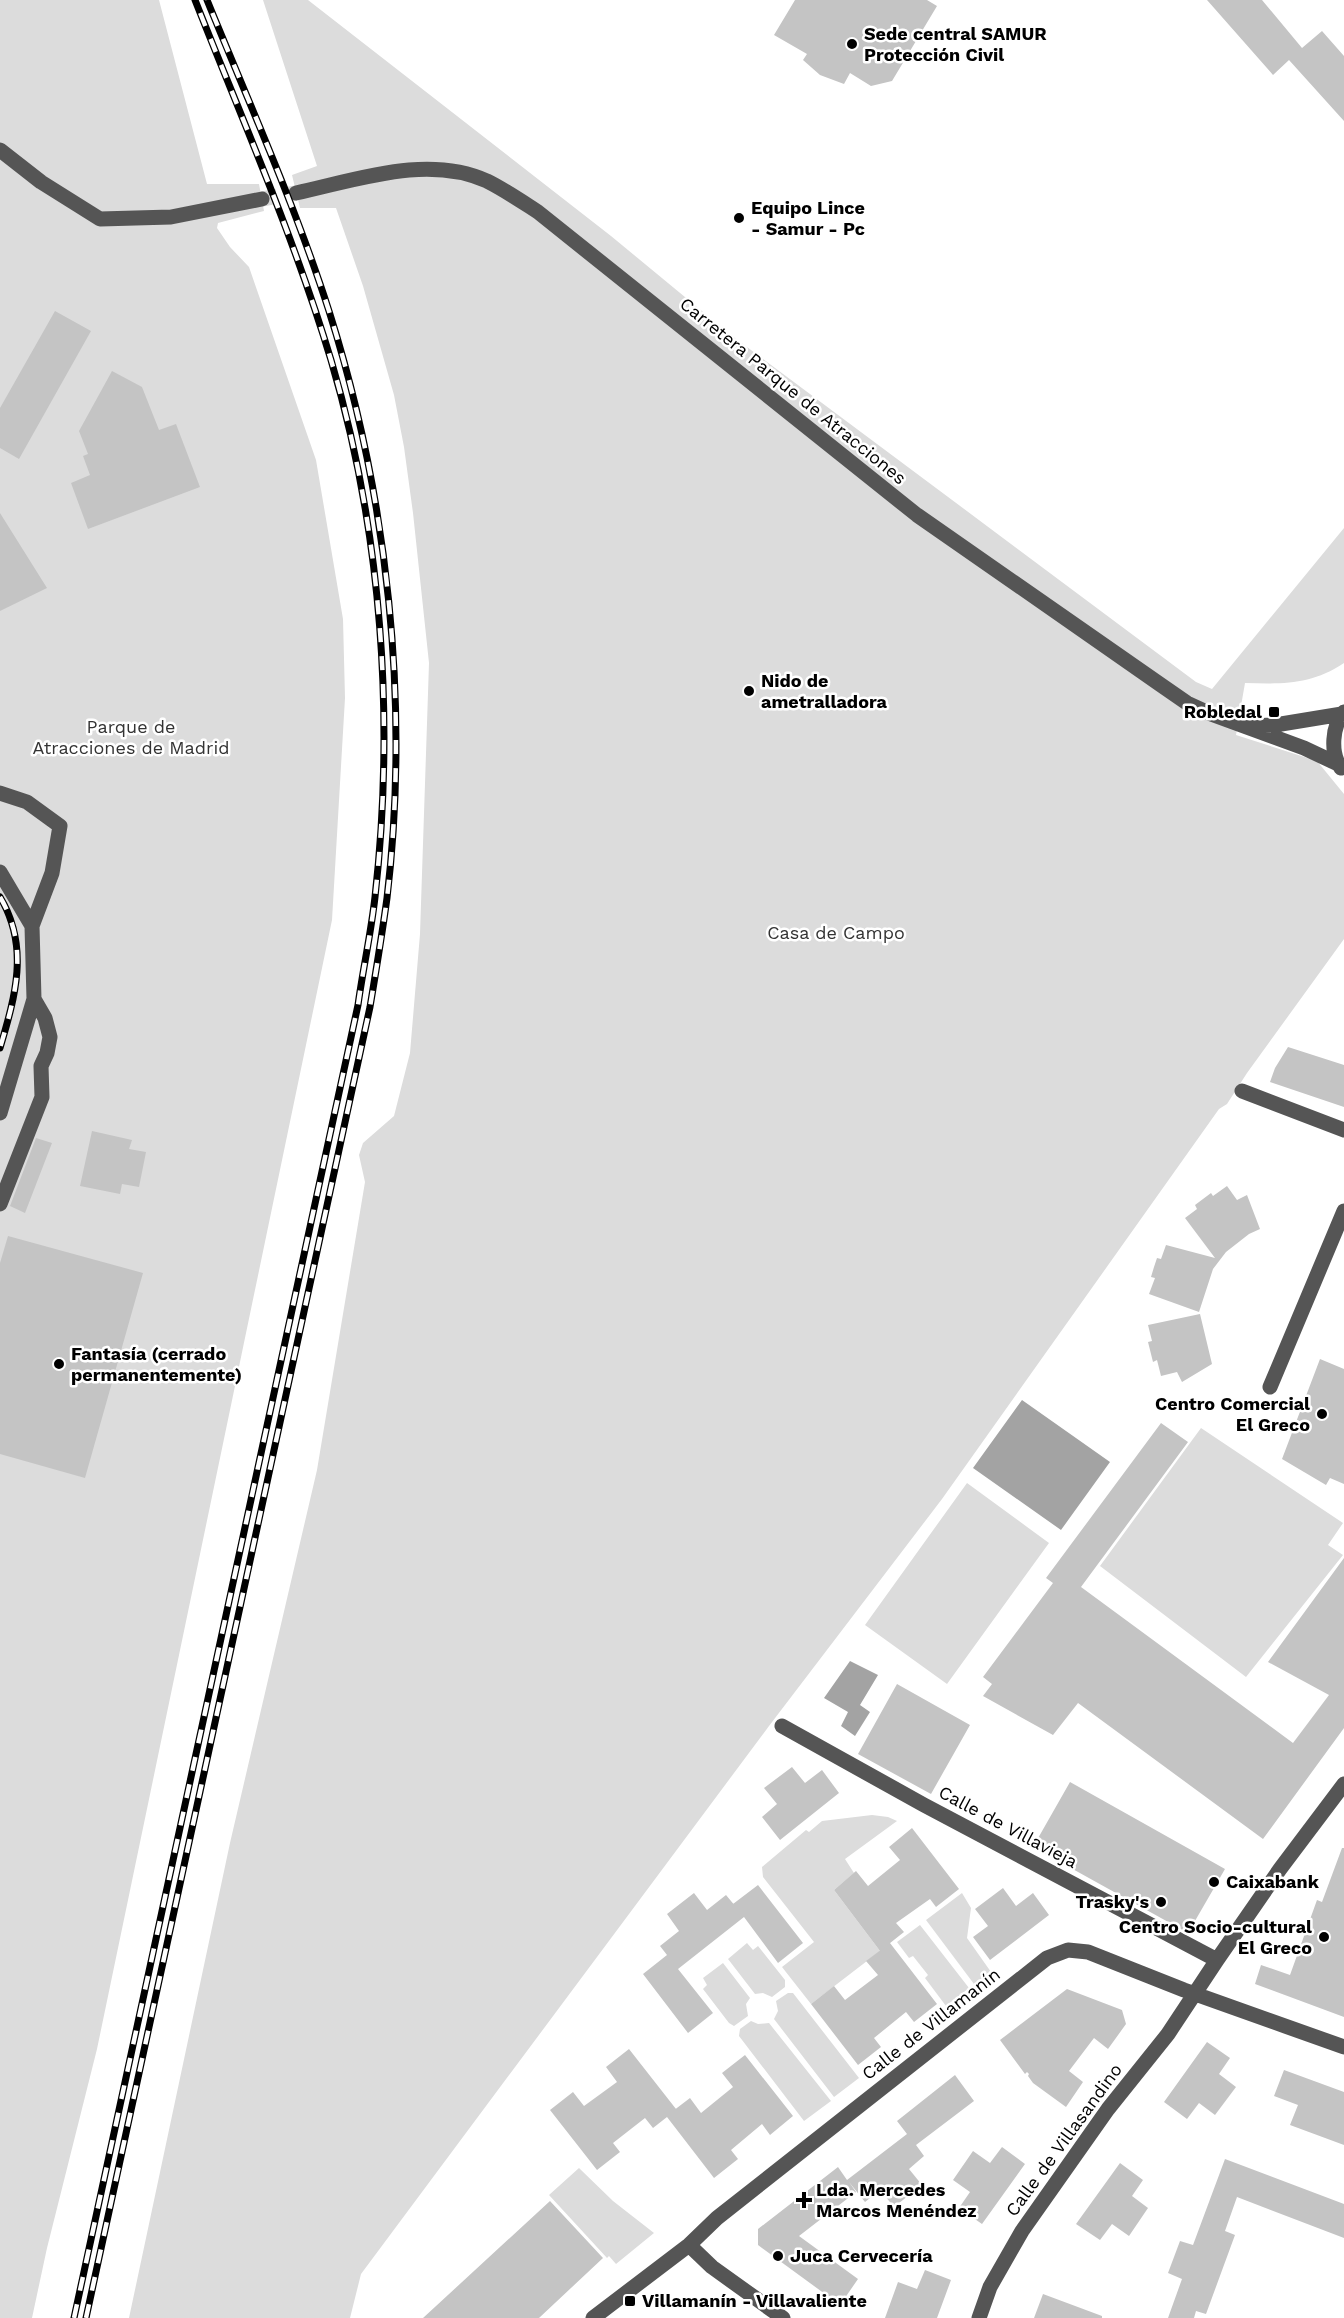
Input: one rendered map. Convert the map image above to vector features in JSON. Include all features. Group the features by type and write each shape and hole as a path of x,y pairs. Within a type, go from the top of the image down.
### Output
{"street":[{"path":"0,150 41,182 100,219 171,218 262,199"},
{"name":"Carretera Parque de Atracciones","path":"297,193 405,170 437,169 485,180 505,191 538,212 917,515 1187,703 1304,748 1341,768"},
{"name":"Carretera Parque de Atracciones","path":"1244,726 1275,724 1343,713"},
{"name":"Carretera Parque de Atracciones","path":"1341,768 1335,754 1334,734 1343,713"},
{"path":"0,793 27,802 60,826 52,873 32,926 34,999 0,1113"},
{"path":"0,872 32,926"},
{"path":"0,1204 42,1097 41,1066 47,1053 50,1037 45,1017 34,999"},
{"path":"1242,1091 1344,1130"},
{"path":"1270,1387 1344,1211"},
{"name":"Calle de Villavieja","path":"782,1726 924,1805 1216,1960"},
{"name":"Calle de Villasandino","path":"979,2318 990,2287 1022,2231 1108,2109 1168,2034 1216,1960 1280,1869 1344,1784"},
{"name":"Calle de Villamanín","path":"593,2318 689,2245 717,2218 1047,1958 1068,1950 1088,1952 1195,1994 1344,2047"},
{"path":"689,2245 712,2266 783,2318"}],"green space":[{"name":"Parque de Atracciones de Madrid","path":"0,0 159,0 207,184 259,184 264,211 218,223 217,228 230,247 249,267 316,460 343,619 345,698 332,920 97,2049 47,2248 32,2318 0,2318"},
{"name":"Casa de Campo","path":"263,0 308,0 611,236 731,335 1196,682 1212,689 1344,528 1344,663 1320,676 1296,682 1245,683 1236,735 1317,761 1344,794 1344,939 1227,1104 1219,1109 942,1499 769,1726 361,2274 350,2318 129,2318 230,1843 317,1470 365,1182 359,1155 363,1143 394,1116 410,1053 420,934 429,663 404,447 394,395 363,286 336,208 300,208 292,175 317,166"},
{"path":"1201,1428 1343,1523 1328,1545 1343,1555 1246,1677 1100,1566"},
{"path":"967,1483 1049,1543 947,1684 865,1625"},
{"path":"872,1815 897,1821 845,1859 854,1873 834,1890 880,1951 811,2004 782,1967 814,1942 763,1877 762,1867 806,1830 809,1832 822,1821"},
{"path":"962,1893 971,1908 967,1938 991,1972 974,1984 926,1920"},
{"path":"920,1925 969,1988 946,2006 925,1978 928,1975 913,1956 909,1958 897,1942"},
{"path":"747,1943 753,1950 758,1946 785,1980 785,1987 772,1997 763,1993 755,1994 728,1959"},
{"path":"723,1963 750,1998 746,2004 748,2016 734,2026 729,2023 703,1989 707,1985 703,1978"},
{"path":"788,1993 793,1993 859,2078 834,2097 774,2019 778,2011 776,2001"},
{"path":"751,2021 758,2024 769,2023 831,2101 804,2121 739,2036 740,2029"},
{"path":"579,2168 613,2201 654,2233 616,2264 609,2256 607,2258 549,2195"}],"shaded area":[{"path":"1022,1400 1110,1462 1061,1530 973,1468"},
{"path":"850,1661 878,1675 860,1705 870,1712 855,1736 841,1726 848,1712 824,1698"}],"building":[{"name":"Sede central SAMUR Protección Civil","path":"795,0 927,0 937,6 892,81 871,86 850,73 844,84 820,75 803,60 807,54 774,35"},
{"path":"1207,0 1262,0 1302,48 1322,31 1344,56 1344,121 1289,60 1273,75"},
{"path":"55,311 91,331 19,459 0,448 0,408"},
{"path":"112,371 142,387 159,430 176,424 200,487 88,529 71,483 90,475 83,456 88,454 79,431"},
{"path":"0,513 47,588 0,611"},
{"path":"1288,1047 1344,1065 1344,1107 1270,1082 1275,1068"},
{"path":"92,1131 132,1140 129,1149 146,1152 139,1187 122,1184 120,1194 80,1186"},
{"path":"36,1138 52,1143 25,1213 10,1206"},
{"path":"1227,1186 1237,1200 1247,1195 1260,1229 1249,1234 1226,1252 1213,1269 1199,1312 1149,1294 1155,1278 1151,1277 1157,1258 1161,1259 1166,1245 1215,1258 1185,1218 1197,1209 1195,1205 1211,1193 1213,1196"},
{"name":"Fantasía (cerrado permanentemente)","path":"8,1236 143,1273 85,1478 0,1454 0,1263"},
{"path":"1200,1314 1212,1364 1182,1382 1177,1372 1161,1376 1157,1360 1153,1362 1148,1342 1152,1341 1148,1325"},
{"name":"Centro Comercial El Greco","path":"1320,1359 1344,1369 1344,1484 1330,1478 1326,1485 1282,1459"},
{"path":"1161,1423 1188,1442 1081,1587 1293,1743 1329,1695 1268,1662 1344,1558 1344,1728 1263,1839 1078,1703 1053,1735 983,1696 992,1684 983,1677 1053,1583 1046,1578"},
{"path":"897,1684 970,1725 931,1794 858,1754"},
{"path":"792,1767 805,1783 822,1770 839,1793 780,1840 762,1817 777,1804 764,1788"},
{"path":"1070,1782 1225,1869 1188,1933 1033,1847"},
{"path":"912,1828 959,1889 936,1907 930,1899 896,1923 904,1932 880,1951 834,1890 856,1871 868,1886 900,1860 889,1847"},
{"name":"Centro Socio-cultural El Greco","path":"1342,1848 1344,1848 1344,2017 1255,1984 1261,1965 1290,1975 1317,1900 1322,1902"},
{"path":"758,1885 803,1943 778,1963 744,1917 678,1969 713,2013 688,2033 643,1974 667,1955 660,1946 679,1931 667,1914 694,1893 707,1910 726,1895 733,1904"},
{"path":"1003,1888 1016,1906 1033,1893 1049,1915 990,1960 973,1937 988,1926 975,1909"},
{"path":"890,1943 937,2004 914,2022 906,2012 874,2038 881,2047 858,2065 811,2004 834,1986 845,2000 878,1975 866,1961"},
{"path":"1067,1989 1122,2010 1126,2024 1108,2049 1094,2038 1069,2071 1083,2082 1066,2107 1033,2083 1029,2074 1027,2072 1025,2074 1000,2040"},
{"path":"1207,2042 1230,2058 1219,2074 1236,2087 1215,2115 1199,2103 1187,2119 1164,2102"},
{"path":"629,2049 676,2109 690,2098 701,2113 733,2087 722,2073 745,2055 793,2116 770,2135 762,2124 731,2150 738,2159 714,2178 667,2117 653,2128 645,2118 613,2143 620,2152 597,2170 550,2110 573,2092 584,2106 617,2082 606,2067"},
{"path":"1284,2070 1344,2092 1344,2145 1290,2125 1298,2105 1274,2096"},
{"path":"955,2075 974,2101 916,2145 924,2156 909,2169 922,2185 894,2207 880,2190 865,2202 849,2182 856,2192 799,2236 858,2279 840,2305 758,2245 758,2229 838,2167 847,2180 907,2134 897,2121"},
{"path":"1002,2147 1025,2164 982,2224 959,2208 970,2192 953,2180 973,2151 990,2163"},
{"path":"1225,2159 1344,2204 1344,2238 1237,2197 1225,2231 1235,2235 1206,2314 1196,2311 1194,2318 1168,2318 1182,2279 1168,2273 1180,2241 1193,2245"},
{"path":"1120,2163 1143,2180 1132,2196 1148,2208 1129,2236 1112,2224 1100,2240 1076,2224"},
{"path":"550,2201 603,2258 539,2318 423,2318"},
{"path":"925,2270 951,2280 937,2318 885,2318 898,2282 917,2289"},
{"path":"1043,2294 1102,2316 1102,2318 1034,2318"}],"tunnel":[{"path":"262,199 296,193"}],"railway":[{"path":"74,2318 358,1005 373,910 381,830 384,762 380,626 373,559 348,425 331,360 301,269 195,0"},
{"path":"86,2318 370,1007 387,898 394,825 396,751 389,602 366,454 349,382 316,271 271,154 207,0"},
{"path":"0,897 15,935 17,953 15,991 0,1048"}],"place":[{"name":"Sede central SAMUR Protección Civil","path":"852,44"},
{"name":"Equipo Lince - Samur - Pc","path":"739,218"},
{"name":"Nido de ametralladora","path":"749,691"},
{"name":"Robledal","path":"1274,712"},
{"name":"Fantasía (cerrado permanentemente)","path":"59,1364"},
{"name":"Centro Comercial El Greco","path":"1322,1414"},
{"name":"Caixabank","path":"1214,1882"},
{"name":"Trasky's","path":"1161,1902"},
{"name":"Centro Socio-cultural El Greco","path":"1324,1937"},
{"name":"Lda. Mercedes Marcos Menéndez","path":"804,2200"},
{"name":"Juca Cervecería","path":"778,2256"},
{"name":"Villamanín - Villavaliente","path":"630,2301"}]}
